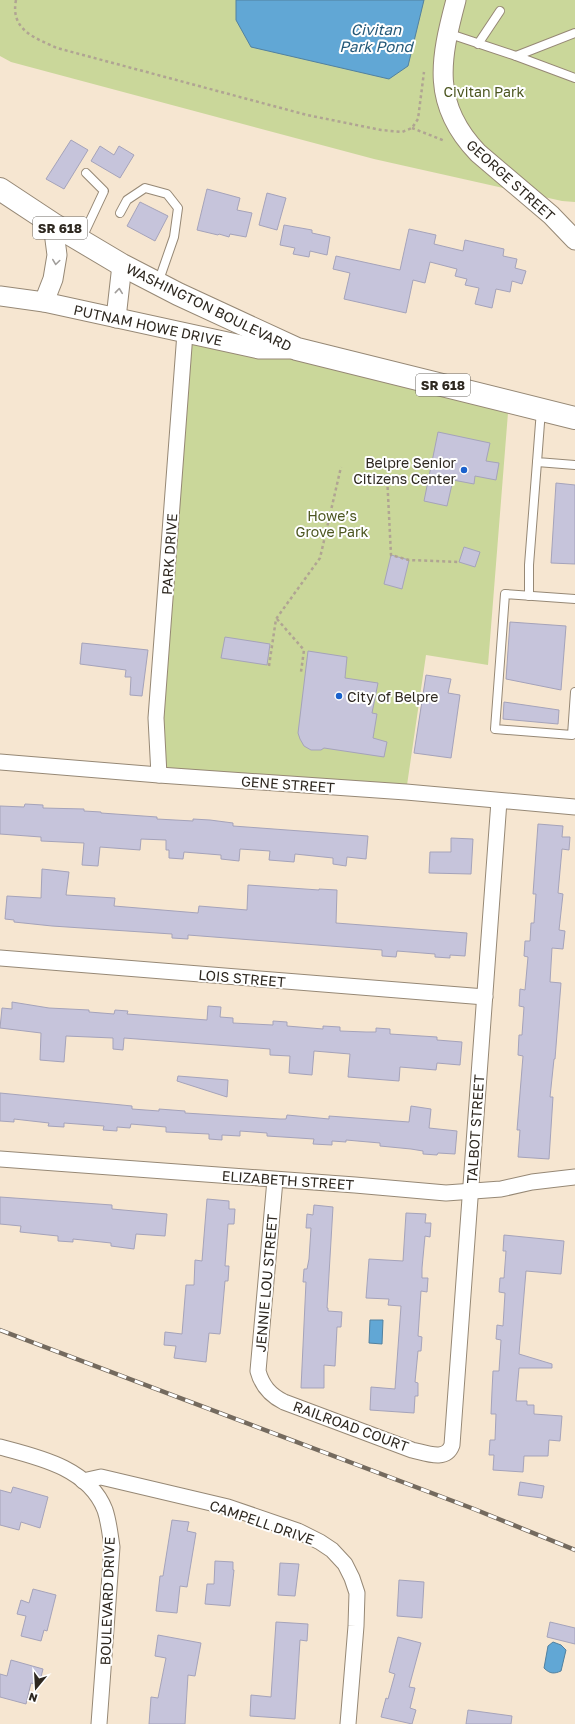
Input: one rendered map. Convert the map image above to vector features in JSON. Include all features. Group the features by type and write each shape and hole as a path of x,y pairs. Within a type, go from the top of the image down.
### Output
{"main road":[{"name":"WASHINGTON BOULEVARD","path":"0,190 53,224 122,265 230,319 297,349 575,418"}],"street":[{"name":"GEORGE STREET","path":"456,0 447,37 442,79 448,108 456,125 467,141 478,153 551,215 575,240"},
{"path":"44,302 54,279 57,256 53,224"},
{"path":"116,318 122,265"},
{"name":"PUTNAM HOWE DRIVE","path":"0,296 44,302 259,349 297,349"},
{"name":"PARK DRIVE","path":"159,775 156,718 185,333"},
{"name":"GENE STREET","path":"0,762 159,775 406,792 575,807"},
{"name":"TALBOT STREET","path":"444,1454 450,1451 452,1445 499,801"},
{"name":"LOIS STREET","path":"0,958 485,997"},
{"name":"ELIZABETH STREET","path":"0,1159 446,1193 501,1189 532,1182 575,1177"},
{"name":"JENNIE LOU STREET","path":"264,1386 258,1371 275,1180"},
{"name":"RAILROAD COURT","path":"264,1386 274,1397 284,1402 412,1450 434,1455 444,1454"},
{"name":"BOULEVARD DRIVE","path":"0,1447 36,1456 65,1468 83,1481 96,1494 104,1509 109,1524 112,1547 100,1724"},
{"name":"CAMPELL DRIVE","path":"83,1481 101,1477 228,1507 298,1531 332,1550 345,1564 357,1593 356,1626 348,1724"}],"lane":[{"path":"478,44 500,11"},
{"path":"516,56 575,33"},
{"path":"447,37 456,36 575,78"},
{"path":"81,240 104,191 86,173"},
{"path":"120,213 127,200 145,188 168,194 178,208 174,237 158,284"},
{"path":"529,596 529,565 541,409"},
{"path":"537,462 575,465"},
{"path":"575,599 505,594 495,729 572,735 575,692"}],"path":[{"path":"16,0 15,16 29,36 57,48 307,115 381,130 402,132 412,128 448,142"},
{"path":"269,666 276,619 320,558 341,467"},
{"path":"387,475 391,555 409,560 459,562"},
{"path":"276,619 304,650 301,672"}],"green space":[{"name":"Civitan Park","path":"0,0 575,0 575,202 562,201 374,159 11,62 0,56"},
{"name":"Howe’s Grove Park","path":"185,333 509,400 488,665 426,655 406,792 159,775"}],"water":[{"name":"Civitan Park Pond","path":"236,0 424,0 408,66 389,79 251,47 236,20"},
{"path":"370,1320 383,1320 382,1344 369,1343"},
{"path":"553,1642 561,1645 566,1650 561,1671 554,1673 544,1668 548,1646"}],"building":[{"path":"71,140 88,150 64,189 46,179"},
{"path":"100,146 114,155 119,146 134,155 120,178 91,161"},
{"path":"207,189 240,198 237,210 252,213 246,237 230,234 229,237 197,230"},
{"path":"267,193 286,198 277,230 259,225"},
{"path":"140,202 168,216 155,241 127,226"},
{"path":"284,225 312,230 312,233 330,237 327,255 310,251 309,257 293,254 295,248 280,245"},
{"path":"409,229 436,235 434,244 463,251 465,240 504,249 503,256 517,259 515,268 526,271 522,284 512,281 510,292 496,289 492,308 475,304 479,288 465,285 467,279 455,276 457,269 430,262 425,283 413,280 406,313 344,299 350,273 333,269 336,256 400,270"},
{"name":"Belpre Senior Citizens Center","path":"438,432 490,443 486,461 499,463 496,480 475,476 474,484 453,480 447,506 424,501"},
{"path":"556,483 575,485 575,564 551,563"},
{"path":"464,547 480,552 475,567 459,562"},
{"path":"391,555 409,560 402,589 384,584"},
{"path":"510,622 566,626 561,690 506,679"},
{"path":"225,637 270,644 267,665 221,658"},
{"path":"82,643 148,650 142,696 130,695 131,677 125,677 126,670 80,664"},
{"name":"City of Belpre","path":"308,651 347,657 345,678 378,683 372,713 377,714 373,738 387,742 384,757 324,748 321,750 311,750 304,746 298,733"},
{"path":"426,675 451,679 448,693 460,695 451,758 414,753"},
{"path":"504,702 559,710 558,724 503,719"},
{"path":"25,804 43,805 43,808 84,809 84,811 101,813 157,817 157,819 193,821 193,819 210,820 233,823 233,826 368,836 366,859 347,857 346,866 333,864 333,858 295,854 294,862 269,860 270,851 240,849 239,861 221,859 221,855 184,852 183,859 169,858 169,850 166,850 166,840 141,839 140,850 100,847 98,866 82,865 84,843 41,841 41,837 0,834 0,806 24,807"},
{"path":"538,824 563,826 562,837 570,837 569,850 562,849 558,893 563,894 559,930 565,931 563,949 552,948 550,982 561,983 555,1059 550,1097 553,1097 549,1159 518,1157 520,1130 517,1130 523,1056 518,1055 519,1035 522,1035 524,1007 519,1006 520,989 525,990 528,957 524,956 525,941 530,941 531,923 534,923 536,894 533,894"},
{"path":"451,838 473,839 471,874 429,873 430,852 451,852"},
{"path":"42,869 69,872 66,895 115,898 114,906 198,913 199,906 247,910 248,885 337,890 336,923 467,933 465,956 450,955 450,958 435,957 435,954 397,951 396,957 382,956 382,950 188,935 188,939 172,938 172,934 52,926 14,922 14,920 5,919 7,896 41,898"},
{"path":"12,1002 49,1008 89,1010 89,1012 114,1014 115,1010 128,1011 127,1014 207,1020 208,1006 221,1007 220,1017 233,1018 233,1023 273,1025 273,1021 287,1022 287,1026 323,1029 323,1026 340,1027 340,1031 366,1032 376,1032 376,1028 390,1029 390,1034 437,1037 437,1040 462,1042 460,1065 437,1063 436,1070 400,1067 399,1081 348,1077 350,1054 314,1051 312,1075 289,1073 290,1056 270,1055 270,1049 124,1038 123,1050 113,1049 113,1038 66,1036 64,1062 40,1060 41,1033 0,1028 2,1008 12,1009"},
{"path":"178,1076 228,1080 227,1097 177,1081"},
{"path":"0,1093 132,1106 132,1109 159,1111 159,1109 185,1111 185,1113 280,1119 286,1119 287,1115 329,1119 329,1116 409,1122 411,1106 431,1109 429,1128 457,1131 455,1154 423,1154 423,1151 380,1146 380,1143 346,1140 346,1142 332,1141 332,1145 313,1144 314,1139 267,1136 267,1133 240,1131 240,1136 222,1135 222,1140 209,1139 209,1134 166,1132 166,1127 131,1124 130,1128 117,1127 117,1131 103,1130 104,1126 64,1123 64,1127 48,1126 49,1123 14,1119 14,1122 0,1121"},
{"path":"0,1197 112,1205 112,1209 167,1214 165,1236 136,1234 134,1249 111,1246 111,1243 73,1239 73,1242 58,1241 58,1236 20,1232 21,1226 0,1224"},
{"path":"207,1199 229,1201 229,1209 235,1209 234,1224 228,1224 225,1266 229,1266 228,1281 225,1281 220,1334 209,1333 206,1362 174,1358 176,1346 164,1345 165,1332 182,1334 186,1285 194,1285 195,1260 202,1261"},
{"path":"314,1205 333,1207 327,1308 328,1311 342,1312 341,1327 337,1327 335,1366 324,1365 324,1388 301,1388 306,1282 303,1282 304,1269 307,1269 309,1259 311,1228 306,1228 307,1214 313,1215"},
{"path":"406,1213 426,1214 425,1223 431,1223 430,1237 425,1236 422,1268 422,1278 428,1278 427,1292 421,1291 418,1336 422,1337 421,1351 418,1351 415,1382 418,1383 418,1396 415,1396 414,1413 370,1410 371,1387 395,1389 401,1306 388,1305 389,1299 366,1298 369,1259 403,1261"},
{"path":"504,1235 564,1241 561,1274 526,1271 519,1354 552,1364 552,1368 519,1368 516,1401 527,1401 527,1405 534,1405 534,1414 562,1416 560,1441 549,1440 548,1456 524,1456 523,1472 493,1470 494,1455 489,1455 490,1440 495,1440 496,1414 491,1414 493,1371 499,1371 501,1340 496,1339 497,1325 503,1326 505,1293 499,1292 500,1278 504,1278 506,1251 503,1251"},
{"path":"520,1482 544,1486 542,1498 518,1495"},
{"path":"13,1487 48,1497 40,1528 21,1522 19,1530 0,1525 0,1490 11,1493"},
{"path":"172,1520 189,1522 187,1531 196,1533 187,1587 180,1586 177,1613 156,1611 160,1576 163,1576"},
{"path":"215,1561 233,1562 234,1570 230,1606 205,1604 207,1584 214,1584"},
{"path":"280,1563 299,1564 295,1596 278,1595"},
{"path":"399,1580 424,1582 422,1618 397,1616"},
{"path":"33,1589 56,1595 47,1631 44,1630 41,1641 21,1636 26,1616 17,1614 21,1600 29,1603"},
{"path":"276,1622 308,1624 307,1641 300,1640 295,1719 250,1716 251,1695 271,1697"},
{"path":"550,1622 575,1628 575,1644 547,1637"},
{"path":"158,1635 201,1643 195,1676 188,1675 185,1724 149,1724 151,1697 158,1698 166,1658 155,1656"},
{"path":"398,1637 421,1643 409,1687 415,1688 410,1708 416,1710 412,1724 381,1717 395,1674 389,1672"},
{"path":"11,1660 43,1669 39,1685 31,1683 26,1704 0,1697 0,1674 7,1676"},
{"path":"468,1710 512,1716 511,1724 466,1724"}],"railway":[{"path":"0,1330 474,1509 575,1550"}],"place":[{"name":"Belpre Senior Citizens Center","path":"464,470"},
{"name":"City of Belpre","path":"339,696"}]}
